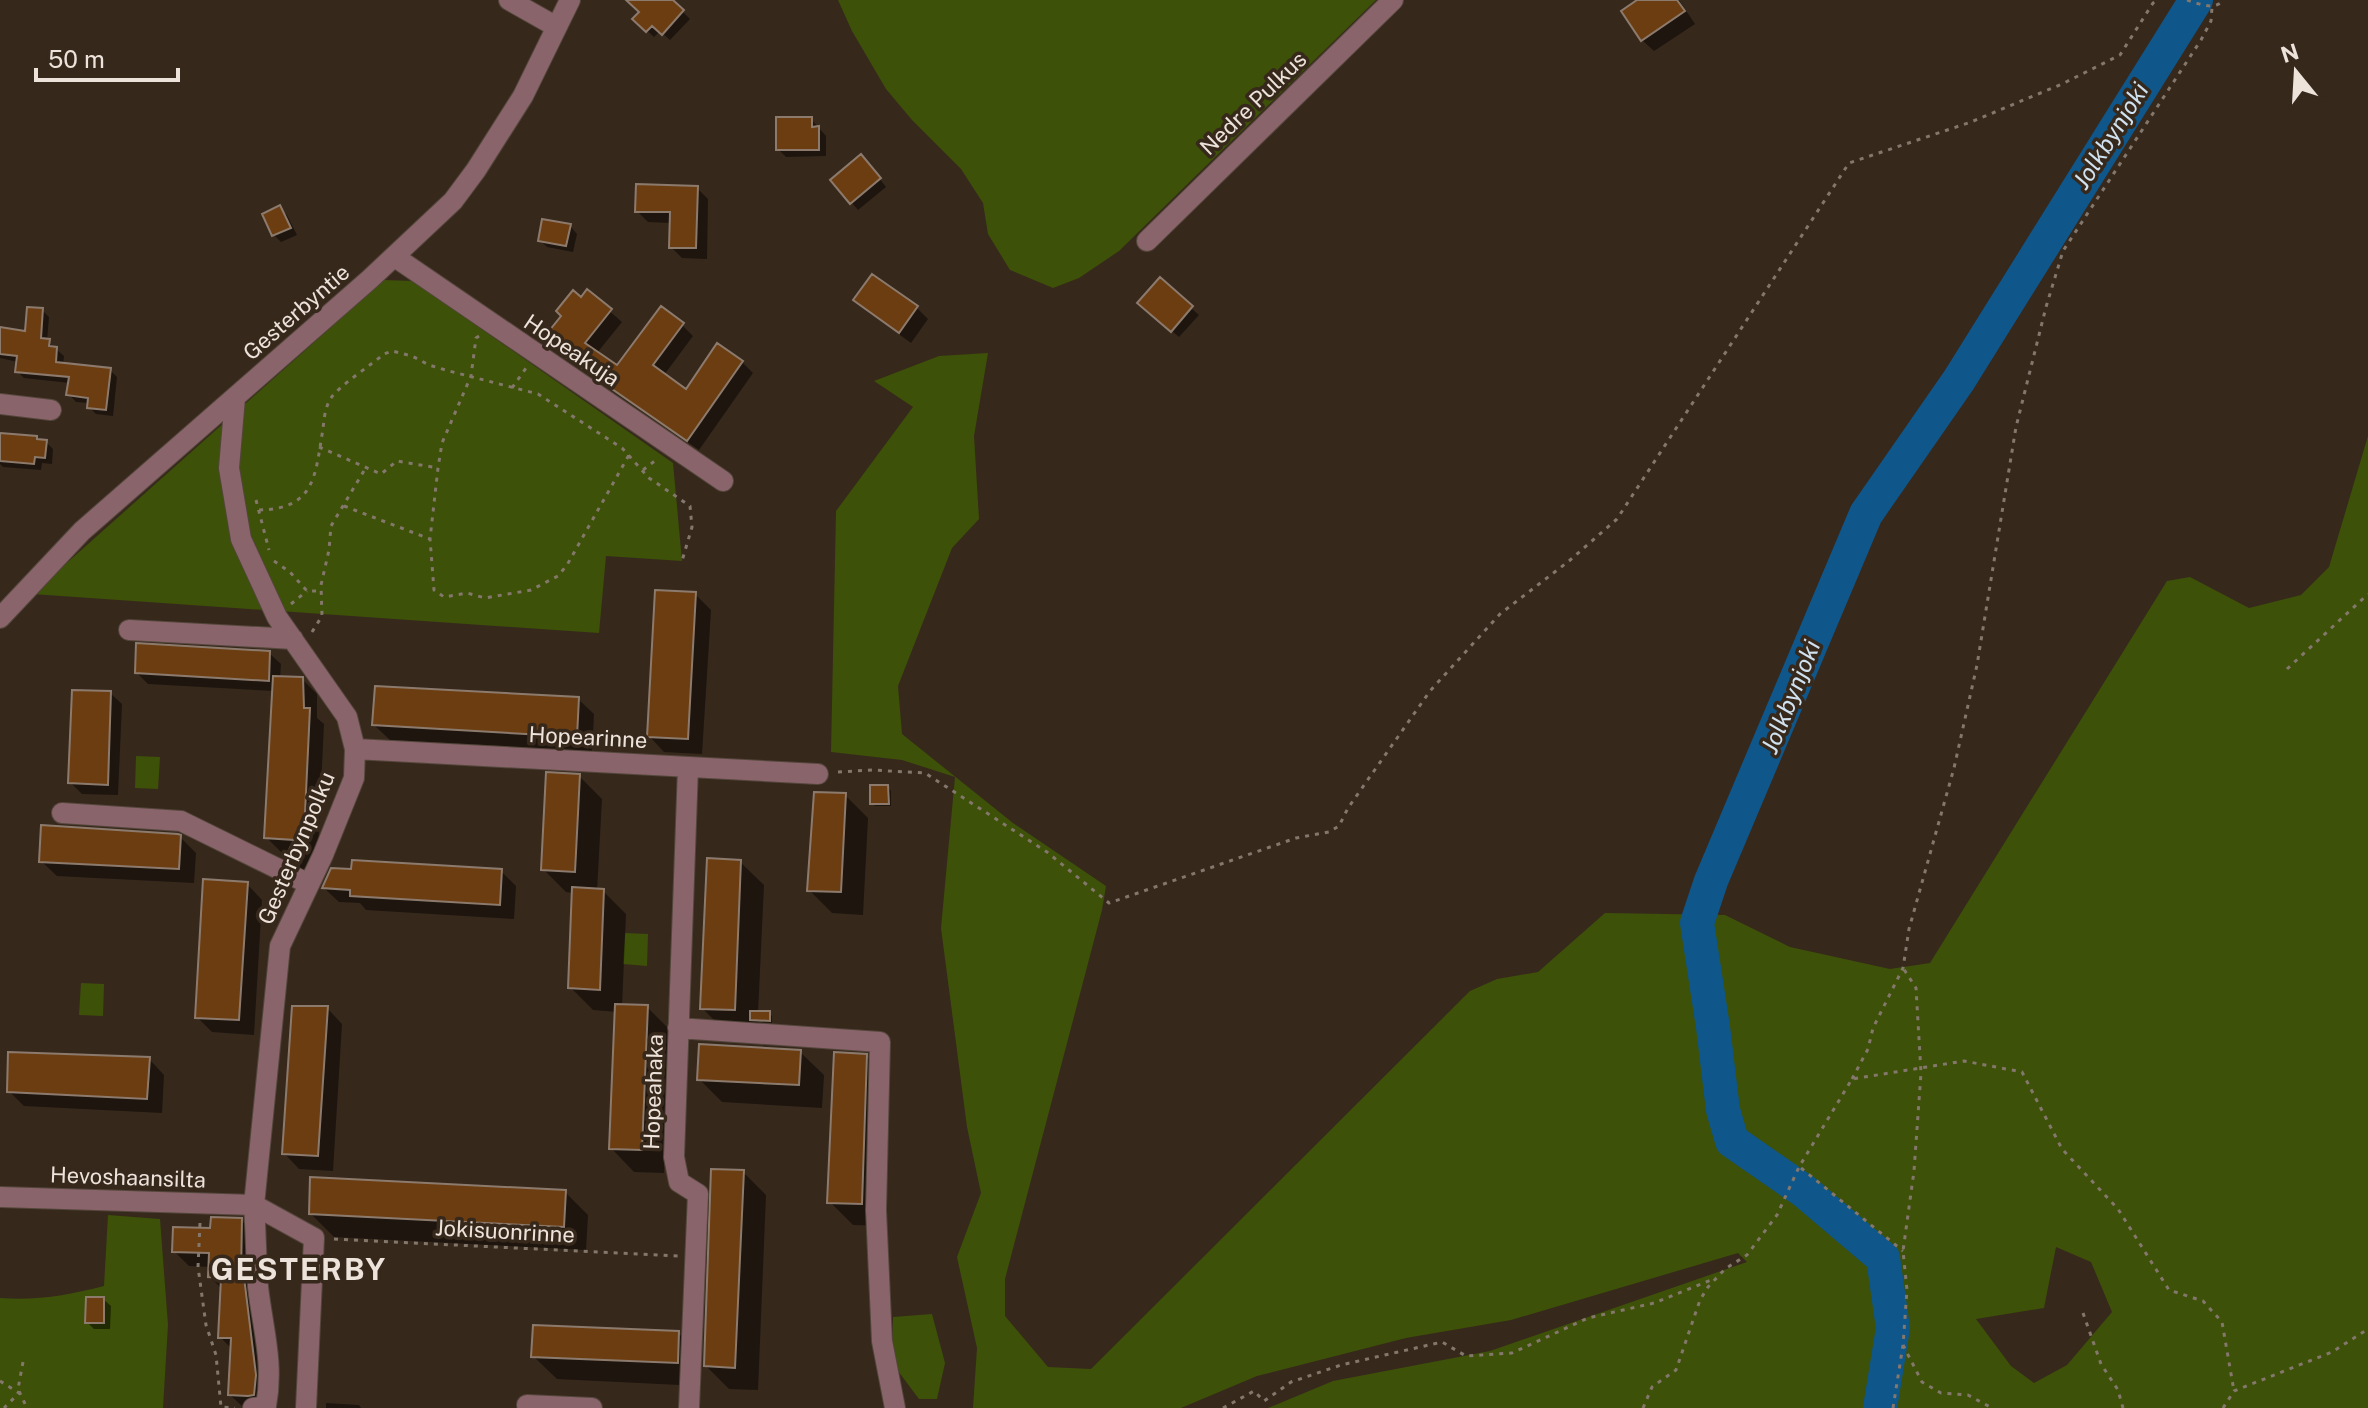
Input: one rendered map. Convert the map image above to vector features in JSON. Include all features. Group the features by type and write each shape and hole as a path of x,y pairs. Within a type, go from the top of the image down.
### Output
{"street":[{"path":"509,0 555,26"},
{"name":"Gesterbyntie","path":"1,614 82,531 395,257 453,201 523,96 570,0"},
{"name":"Nedre Pulkus","path":"1147,241 1393,0"},
{"name":"Hopeakuja","path":"395,257 723,481"},
{"name":"Gesterbynpolku","path":"235,398 229,468 241,539 277,617 347,717 355,749 354,778 280,946 254,1205 258,1288 271,1381 266,1406 253,1408"},
{"path":"0,404 51,410"},
{"path":"129,630 293,639"},
{"name":"Hopearinne","path":"355,749 818,774"},
{"name":"Hopeahaka","path":"688,767 674,1157 679,1182 698,1194 689,1408"},
{"path":"62,813 181,821 309,884"},
{"path":"678,1028 880,1042 876,1210 880,1312 882,1341 895,1408"},
{"name":"Hevoshaansilta","path":"0,1197 254,1205"},
{"path":"254,1205 314,1238 306,1408"},
{"path":"527,1405 592,1408"}],"path":[{"path":"818,774 872,770 925,773 1047,852 1109,903 1296,838 1329,832 1339,826 1348,808 1430,691 1500,614 1617,519 1849,163 1971,122 2062,84 2120,55 2153,3 2158,0"},
{"path":"2187,0 2212,7 2224,0"},
{"path":"1643,1408 1652,1387 1676,1370 1700,1300 1725,1269 1747,1255 1777,1215 1799,1167 1868,1049 1873,1028 1903,968 1909,929 1954,768 1977,665 2016,427 2063,251 2201,40 2211,21 2212,7"},
{"path":"497,327 476,338 471,376 442,443 430,539 434,590 444,597 467,593 485,598 531,590 558,576 629,455"},
{"path":"259,510 275,510 301,501 311,488 325,413 331,397 384,354 392,351 412,356 429,365 538,394 629,455 649,478 690,506 692,527 682,561"},
{"path":"319,447 381,474 397,461 438,468"},
{"path":"293,639 313,631 322,616 321,591 331,526 365,469"},
{"path":"253,492 275,564 290,572 307,591 321,591"},
{"path":"342,506 430,539"},
{"path":"2287,669 2368,594"},
{"path":"1893,1408 1903,1345 1907,1290 1903,1251 1914,1171 1921,1068 1916,988 1903,968"},
{"path":"1852,1079 1964,1061 2022,1072 2062,1149 2118,1209 2169,1290 2203,1301 2222,1322 2234,1391"},
{"path":"1799,1167 1903,1251"},
{"path":"201,1203 198,1267 206,1325 216,1355 221,1407 243,1408"},
{"name":"Jokisuonrinne","path":"314,1238 694,1256"},
{"path":"1264,1401 1291,1382 1403,1349 1442,1342 1466,1356 1512,1353 1588,1318 1654,1303 1717,1278"},
{"path":"2083,1313 2101,1364 2118,1390 2123,1408"},
{"path":"2223,1408 2234,1391 2332,1352 2368,1329"},
{"path":"1903,1345 1922,1382 1941,1393 1968,1395 1992,1408"},
{"path":"4,1408 19,1393 23,1362"},
{"path":"0,1381 19,1393 27,1408"},
{"path":"1223,1408 1254,1391 1264,1401 1265,1408"}],"green space":[{"path":"838,0 1376,0 1119,251 1079,278 1053,288 1010,270 988,234 983,203 961,169 886,89"},
{"path":"384,280 413,281 673,463 682,561 606,556 599,633 32,594"},
{"path":"988,353 974,436 979,519 952,548 898,686 902,734 1013,823 1106,886 1005,1279 1005,1316 1048,1367 1091,1369 1470,991 1497,979 1538,972 1605,913 1725,915 1790,947 1890,969 1930,963 2167,581 2190,577 2249,608 2301,595 2329,567 2368,436 2368,1408 1268,1408 1333,1381 1490,1351 1747,1262 1738,1253 1511,1320 1406,1338 1257,1376 1181,1408 973,1408 977,1348 957,1257 981,1193 967,1127 941,928 955,777 902,760 831,752 836,511 913,407 874,381 939,356","holes":["2056,1247 2091,1262 2112,1312 2067,1365 2034,1383 2011,1366 1976,1319 2044,1308"]},
{"path":"136,756 160,757 158,789 135,788"},
{"path":"625,933 648,934 647,966 623,964"},
{"path":"81,983 104,984 103,1016 79,1015"},
{"path":"108,1215 160,1219 168,1325 163,1408 0,1408 0,1298 27,1299 104,1286"},
{"path":"932,1314 945,1363 937,1399 919,1399 892,1363 893,1317"}],"building":[{"path":"626,0 673,0 684,10 662,35 652,26 646,32 632,19 639,12"},
{"path":"1637,0 1677,0 1685,11 1641,41 1621,11"},
{"path":"776,117 812,117 812,127 819,126 819,150 776,150"},
{"path":"861,154 881,178 850,204 830,180"},
{"path":"636,184 698,186 696,248 669,248 670,212 635,212"},
{"path":"280,205 291,228 272,236 262,214"},
{"path":"542,219 571,224 566,246 538,241"},
{"path":"872,274 918,306 899,333 853,300"},
{"path":"1160,277 1193,306 1171,332 1137,303"},
{"path":"587,289 612,309 585,343 617,365 661,306 684,323 653,365 686,389 717,343 743,361 687,441 563,355 569,347 549,331 561,316 556,311 573,290 581,297"},
{"path":"27,307 43,308 41,338 50,339 49,346 57,347 56,362 111,368 106,410 87,408 88,398 66,395 69,377 15,372 17,356 0,354 0,327 25,331"},
{"path":"0,433 37,436 37,439 47,440 45,458 35,457 34,464 0,461"},
{"path":"655,590 696,592 688,739 647,737"},
{"path":"136,643 270,651 269,681 135,673"},
{"path":"273,676 303,677 304,708 310,708 303,856 299,864 285,858 294,840 264,838"},
{"path":"375,686 579,697 577,737 372,725"},
{"path":"72,690 111,691 108,785 68,783"},
{"path":"546,772 580,774 575,872 541,870"},
{"path":"870,785 888,785 889,804 870,804"},
{"path":"814,792 846,793 841,892 807,891"},
{"path":"41,825 178,834 181,835 179,869 39,862"},
{"path":"707,858 741,860 735,1010 700,1009"},
{"path":"352,860 502,869 500,905 350,896 350,890 322,888 331,868 351,869"},
{"path":"203,879 248,882 239,1020 195,1018"},
{"path":"572,887 604,889 600,990 568,988"},
{"path":"615,1004 648,1005 642,1150 609,1149"},
{"path":"292,1006 328,1006 318,1156 282,1154"},
{"path":"750,1011 770,1011 770,1021 750,1020"},
{"path":"699,1044 801,1050 799,1085 697,1080"},
{"path":"8,1052 150,1057 147,1099 7,1092"},
{"path":"834,1052 867,1054 862,1204 827,1203"},
{"path":"711,1169 744,1170 735,1368 704,1366"},
{"path":"310,1177 566,1190 564,1227 309,1214"},
{"path":"211,1217 242,1218 241,1277 244,1277 256,1375 254,1395 228,1395 231,1338 218,1338 221,1278 208,1277 209,1253 172,1252 173,1227 210,1228"},
{"path":"86,1297 104,1297 104,1323 85,1323"},
{"path":"533,1325 679,1331 678,1363 531,1357"}],"waterway":[{"name":"Jolkbynjoki","path":"1880,1408 1893,1328 1883,1258 1804,1191 1732,1141 1723,1110 1697,923 1711,881 1866,514 1959,380 2196,0"}],"district":[{"name":"GESTERBY","path":"299,1270"}]}
